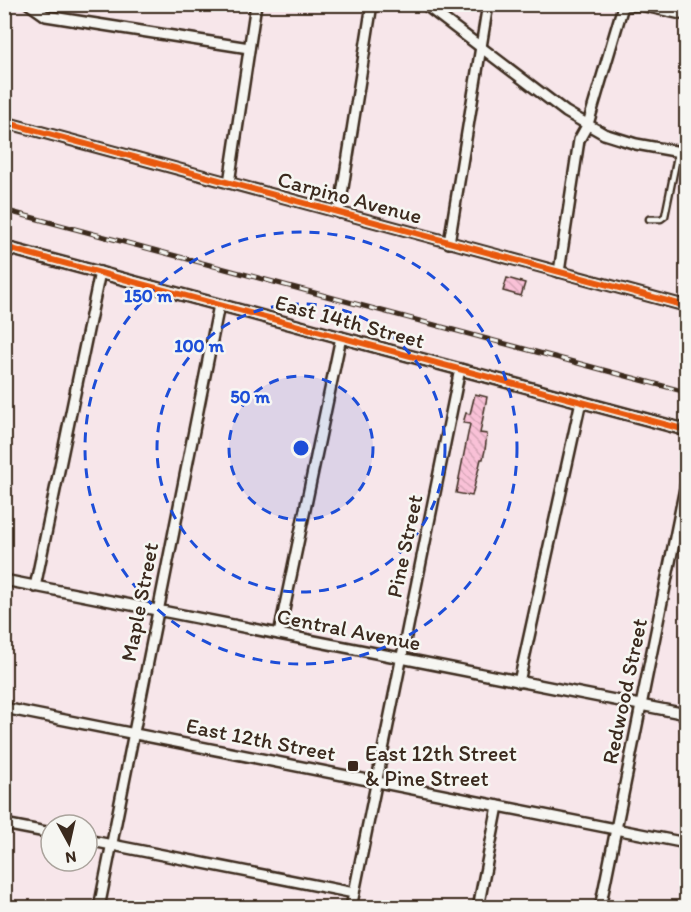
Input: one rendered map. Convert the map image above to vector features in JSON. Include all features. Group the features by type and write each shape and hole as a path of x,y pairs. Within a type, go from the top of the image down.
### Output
{"street":[{"path":"29,4 46,16 249,48"},
{"path":"229,183 256,4"},
{"path":"339,213 372,4"},
{"path":"424,4 566,112 604,134 636,144 682,152"},
{"path":"449,243 488,4"},
{"path":"559,272 579,140 588,124 623,5 640,5 687,15"},
{"name":"Carpino Avenue","path":"4,122 687,306"},
{"name":"East 14th Street","path":"4,247 687,430"},
{"path":"35,587 100,272"},
{"name":"Maple Street","path":"99,908 219,305"},
{"path":"279,634 341,337"},
{"name":"Pine Street","path":"351,908 460,369"},
{"path":"519,682 581,400"},
{"name":"Redwood Street","path":"600,908 687,483"},
{"name":"Central Avenue","path":"4,580 687,714"},
{"name":"East 12th Street","path":"4,708 687,843"},
{"path":"478,908 498,806"},
{"path":"4,824 39,831"},
{"path":"99,842 354,893"}],"lane":[{"path":"648,219 662,219 665,216 682,152"}],"building":[{"path":"507,278 525,283 521,296 503,291"},
{"path":"475,394 487,397 480,433 487,434 483,459 481,459 472,496 456,493 470,424 463,423 466,413 470,414"}],"railway":[{"path":"4,210 686,392"}],"cycle path":[{"path":"4,122 686,306"},
{"path":"4,247 686,430"}],"place":[{"name":"East 12th Street & Pine Street","path":"353,766"}]}
